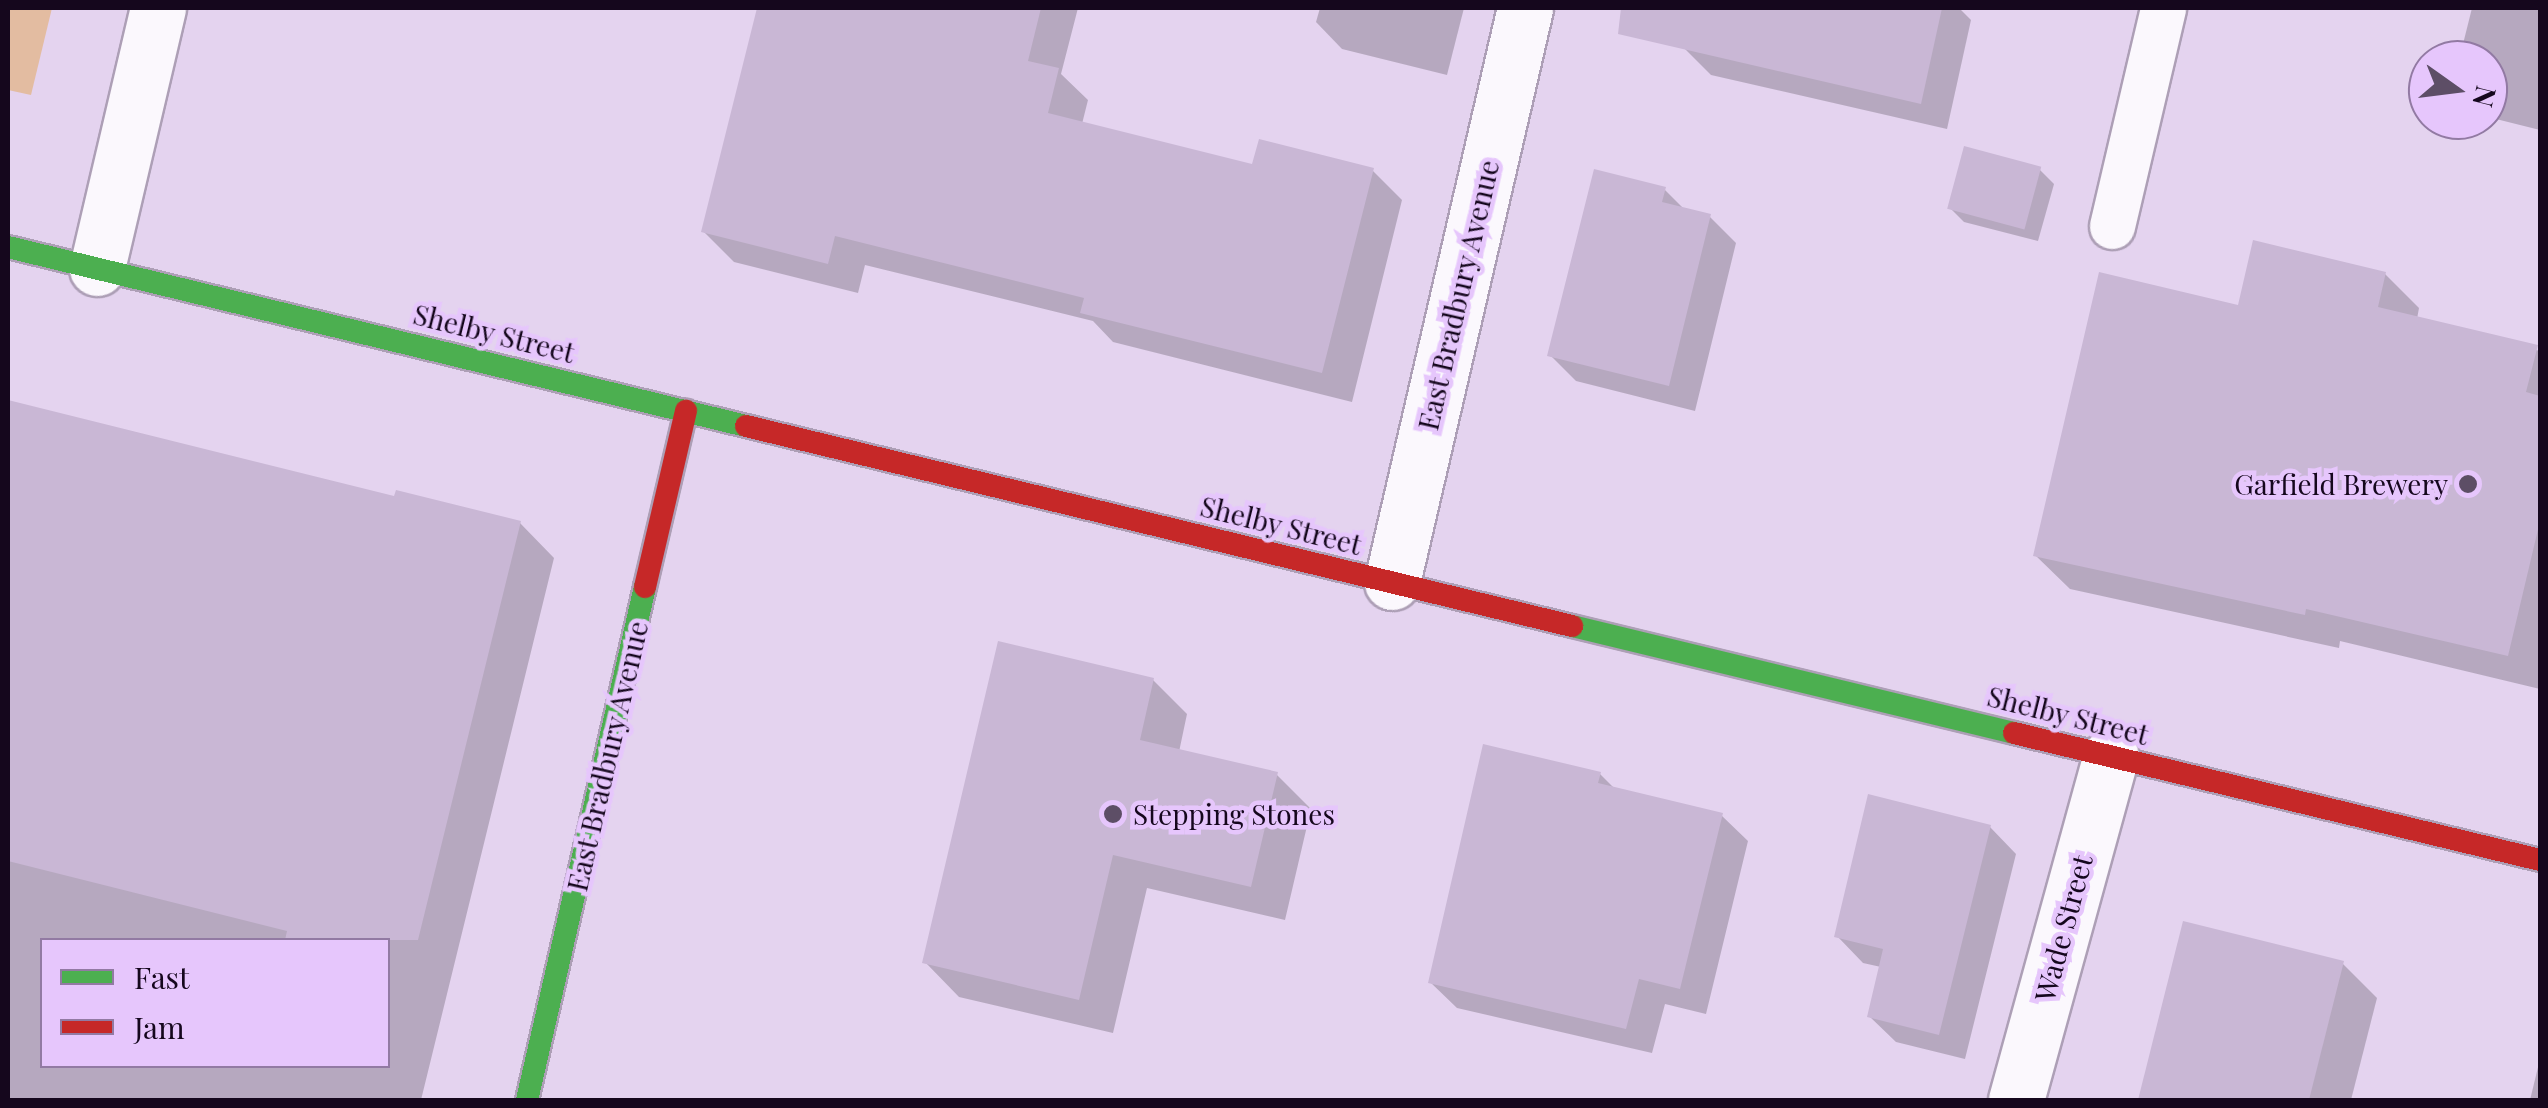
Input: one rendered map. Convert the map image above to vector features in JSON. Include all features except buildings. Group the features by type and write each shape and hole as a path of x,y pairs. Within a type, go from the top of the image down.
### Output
{"main road":[{"name":"Shelby Street","path":"9,254 97,268 2540,860"},
{"name":"East Bradbury Avenue","path":"526,1100 686,411"}],"street":[{"path":"97,268 158,8"},
{"name":"East Bradbury Avenue","path":"1392,582 1525,8"},
{"name":"Wade Street","path":"2016,1100 2110,756"}],"lane":[{"path":"2112,226 2163,8"}],"shaded area":[{"path":"8,8 52,8 31,95 8,90"}],"traffic: fast":[{"path":"8,247 746,426"},
{"path":"527,1100 645,587"},
{"path":"1572,626 2014,733"}],"traffic: jam":[{"path":"645,587 686,411"},
{"path":"746,426 1572,626"},
{"path":"2014,733 2540,860"}],"place":[{"name":"Garfield Brewery","path":"2468,484"},
{"name":"Stepping Stones","path":"1113,814"}]}
